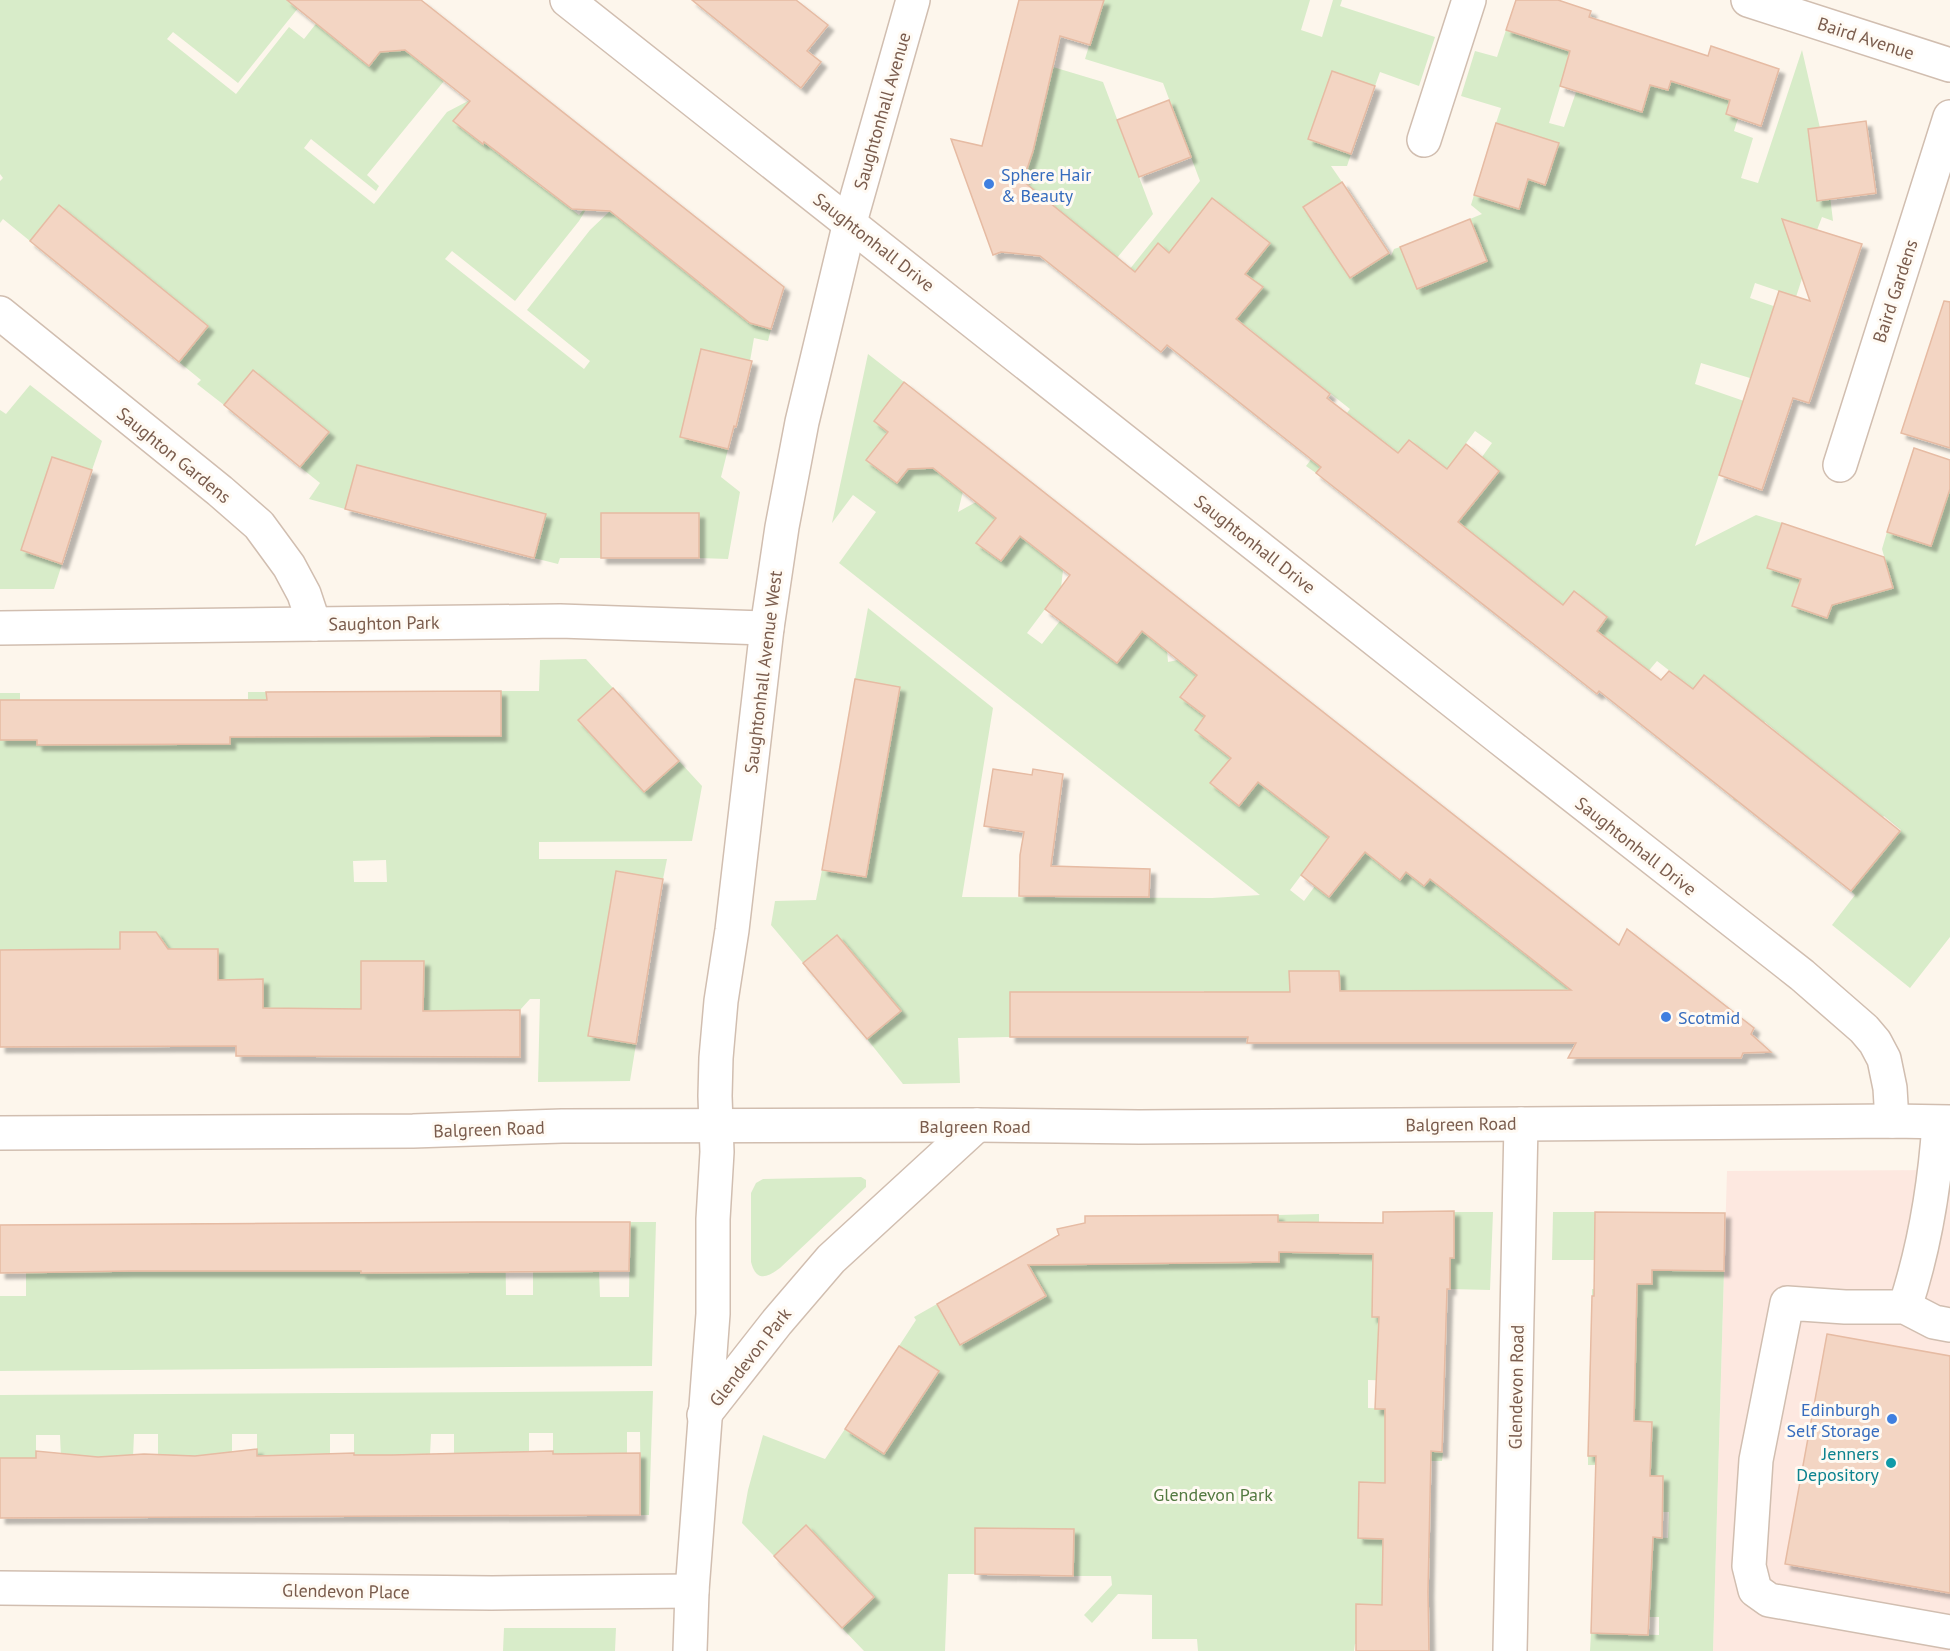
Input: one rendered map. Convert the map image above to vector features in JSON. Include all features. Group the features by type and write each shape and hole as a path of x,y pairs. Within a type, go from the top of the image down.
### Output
{"street":[{"name":"Saughtonhall Drive","path":"567,0 1510,747 1802,975 1864,1029 1875,1042 1884,1059 1890,1088 1892,1121"},
{"name":"Saughtonhall Avenue","path":"850,222 913,0"},
{"path":"1424,140 1469,0"},
{"name":"Baird Avenue","path":"1748,0 1950,65"},
{"name":"Baird Gardens","path":"1840,465 1950,117"},
{"name":"Saughtonhall Avenue West","path":"717,1126 715,1087 721,1001 732,930 767,628 782,527 802,422 850,222"},
{"name":"Saughton Gardens","path":"0,313 259,525 290,566 304,594 314,624"},
{"name":"Saughton Park","path":"0,628 560,621 767,628"},
{"name":"Balgreen Road","path":"0,1133 413,1131 562,1126 1139,1127 1892,1121 1944,1123"},
{"path":"1905,1306 1913,1281 1944,1123"},
{"name":"Glendevon Road","path":"1510,1651 1521,1124"},
{"name":"Glendevon Park","path":"704,1415 777,1322 831,1259 977,1125"},
{"name":"Glendevon Park","path":"690,1651 704,1415 713,1314 713,1219 717,1126"},
{"path":"1950,1325 1934,1322 1905,1306 1845,1307 1787,1303 1756,1460 1749,1566 1755,1590 1769,1600 1950,1632"},
{"name":"Glendevon Place","path":"0,1588 492,1593 692,1591"}],"shaded area":[{"path":"1950,1170 1950,1651 1713,1651 1727,1171"}],"green space":[{"path":"0,0 290,0 303,2 238,83 173,32 167,39 236,94 289,27 304,39 322,16 390,38 444,81 367,175 379,186 376,191 311,139 304,148 374,204 447,112 470,100 454,121 483,144 499,123 532,149 517,168 547,191 562,173 579,187 565,204 579,215 593,198 579,221 515,301 452,251 445,259 584,369 590,361 527,310 590,230 610,211 732,308 758,325 771,329 768,341 754,338 750,361 701,350 680,437 728,449 721,477 740,492 728,559 699,558 699,513 601,513 601,558 560,558 558,564 534,558 545,514 357,465 345,509 309,499 320,483 300,467 328,432 253,370 224,405 197,384 201,380 179,362 208,326 59,205 30,241 3,219 0,223 0,181 3,178 0,174"},
{"path":"1103,0 1310,0 1301,30 1322,37 1333,0 1342,0 1340,6 1435,37 1419,86 1380,72 1375,86 1332,72 1308,139 1351,154 1347,166 1331,166 1342,182 1303,207 1350,278 1369,266 1362,255 1381,242 1391,256 1394,249 1400,247 1487,261 1470,219 1482,214 1471,205 1474,195 1519,209 1528,179 1546,185 1552,168 1534,162 1496,123 1501,108 1461,96 1475,51 1497,57 1506,30 1571,51 1549,123 1564,127 1601,20 1613,24 1599,68 1642,111 1650,85 1668,90 1673,76 1687,86 1730,100 1726,114 1738,118 1734,131 1753,138 1741,178 1758,183 1802,50 1820,128 1825,164 1813,166 1816,189 1829,188 1833,221 1822,217 1817,230 1797,225 1811,251 1796,297 1755,283 1750,298 1791,312 1779,349 1762,343 1750,378 1701,363 1695,384 1744,401 1695,546 1756,515 1782,523 1767,568 1801,579 1792,606 1827,618 1836,590 1861,597 1893,588 1882,549 1887,532 1931,546 1950,489 1950,937 1910,988 1832,925 1855,895 1851,891 1901,830 1884,816 1871,831 1833,801 1796,849 1793,846 1842,784 1823,769 1812,782 1776,753 1737,802 1733,799 1783,737 1765,722 1753,736 1717,707 1679,755 1675,752 1723,690 1704,675 1693,689 1657,661 1646,674 1597,631 1607,617 1574,592 1536,640 1529,578 1458,522 1499,472 1482,457 1492,443 1475,431 1447,469 1395,457 1356,421 1316,473 1306,466 1350,409 1307,375 1299,386 1260,338 1242,324 1234,322 1262,288 1245,273 1270,243 1212,198 1193,222 1196,274 1158,244 1106,308 1102,304 1200,181 1163,83 1085,59"},
{"path":"1053,67 1103,82 1153,214 1117,258 1030,216 1007,152 1031,157"},
{"path":"868,354 904,382 874,421 888,432 867,460 897,483 918,456 963,491 958,512 976,502 1004,523 977,543 1001,561 1020,536 1063,570 1061,588 1027,633 1042,644 1066,613 1075,632 1117,663 1136,639 1136,626 1167,650 1168,662 1178,660 1206,682 1200,690 1190,683 1180,696 1205,716 1195,730 1259,723 1211,783 1287,746 1295,810 1315,826 1357,801 1290,890 1304,901 1315,886 1330,897 1386,824 1406,872 1424,886 1440,867 1469,910 1504,938 1565,965 1596,927 1616,942 1588,995 1340,991 1339,971 1290,971 1290,992 1249,992 1248,1036 1205,1037 1204,991 1011,992 1010,1037 958,1038 960,1083 903,1084 867,1039 900,1010 837,935 803,963 771,925 775,901 816,900 822,870 866,877 900,688 855,679 868,608 993,708 962,897 1212,898 1260,895 839,563 876,512 853,495 832,523"},
{"path":"30,385 102,441 92,470 52,457 21,550 62,564 54,589 0,589 0,410 6,414"},
{"path":"586,659 613,688 578,720 679,761 702,786 692,841 539,842 539,859 667,859 663,879 616,871 588,1036 636,1044 630,1081 538,1082 540,999 530,999 520,1010 451,1010 423,1035 424,962 388,996 333,1036 332,1009 263,1008 263,979 237,979 236,1041 219,1046 218,949 154,973 153,932 120,932 120,974 76,950 46,950 2,974 2,950 0,950 0,693 20,693 20,700 37,700 37,745 230,744 230,699 248,699 248,692 266,692 267,736 365,736 366,692 401,691 401,737 500,736 501,691 539,691 540,660","holes":["386,860 387,882 354,882 353,861"]},
{"path":"861,1177 866,1180 866,1187 780,1268 766,1276 756,1273 751,1262 751,1193 756,1183 763,1179"},
{"path":"1454,1212 1493,1212 1490,1290 1450,1289 1450,1258 1454,1258"},
{"path":"1553,1212 1595,1212 1594,1260 1552,1260"},
{"path":"1319,1214 1319,1252 1334,1253 1335,1222 1383,1223 1372,1317 1379,1317 1377,1364 1444,1366 1444,1382 1368,1380 1368,1408 1398,1409 1397,1450 1443,1452 1442,1461 1431,1461 1431,1470 1385,1469 1385,1483 1359,1482 1358,1538 1429,1540 1430,1558 1383,1558 1382,1605 1428,1646 1355,1644 1354,1651 1198,1651 1197,1639 1152,1639 1152,1595 1118,1594 1092,1623 1084,1615 1112,1585 1111,1576 1073,1576 975,1529 975,1574 948,1574 945,1651 864,1651 842,1628 874,1596 807,1526 774,1556 742,1523 748,1490 763,1435 825,1459 845,1429 884,1454 939,1372 899,1346 916,1320 914,1317 937,1304 960,1345 1046,1296 1023,1255 1059,1235 1065,1261 1085,1264 1279,1262 1278,1215"},
{"path":"482,1222 505,1223 506,1295 533,1295 533,1271 599,1271 600,1297 629,1297 630,1222 656,1222 652,1366 0,1371 0,1296 26,1296 26,1273 43,1272 43,1225 69,1224 70,1272 190,1271 191,1223 212,1223 213,1271 337,1271 337,1223 361,1224 362,1273 482,1271"},
{"path":"1652,1261 1724,1271 1713,1651 1590,1651 1591,1633 1659,1635 1659,1617 1637,1617 1651,1564 1593,1562 1593,1544 1649,1546 1649,1537 1668,1538 1669,1512 1662,1512 1663,1476 1595,1475 1595,1465 1588,1465 1588,1456 1651,1457 1652,1422 1634,1421 1635,1387 1589,1385 1590,1365 1635,1366 1636,1297 1592,1296 1592,1289 1629,1290"},
{"path":"653,1391 649,1515 641,1515 640,1432 627,1432 627,1453 553,1454 553,1433 529,1433 529,1454 454,1454 454,1434 431,1434 430,1455 354,1455 354,1434 330,1434 330,1455 257,1456 257,1434 232,1434 232,1456 158,1457 158,1434 134,1434 133,1457 61,1458 60,1435 36,1435 36,1458 0,1458 0,1395"},
{"path":"504,1628 616,1628 615,1651 503,1651"}],"building":[{"path":"287,0 421,0 784,287 771,329 750,323 610,211 572,209 484,142 483,144 453,121 470,101 405,50 380,52 369,66"},
{"path":"692,0 796,0 828,25 807,51 821,62 801,88"},
{"path":"1019,0 1104,0 1090,45 1060,36 1033,151 1023,181 1135,272 1158,243 1169,253 1212,198 1270,243 1245,274 1263,287 1236,319 1330,394 1327,398 1398,453 1409,440 1447,469 1466,444 1499,471 1458,522 1563,605 1574,591 1607,617 1597,631 1661,680 1669,671 1693,689 1704,675 1900,831 1851,891 1599,691 1597,694 1316,473 1321,467 1167,345 1161,352 1040,256 1001,252 993,255 951,139 982,146"},
{"path":"1516,0 1558,0 1591,11 1589,17 1708,56 1711,46 1779,69 1761,126 1726,114 1730,100 1671,81 1668,90 1650,85 1642,112 1560,86 1570,51 1506,30"},
{"path":"1332,71 1375,86 1351,154 1308,139"},
{"path":"1169,100 1191,157 1139,177 1117,120"},
{"path":"1866,121 1876,193 1817,201 1808,129"},
{"path":"1496,123 1559,143 1545,185 1528,179 1519,209 1474,195"},
{"path":"1342,182 1389,253 1350,278 1303,207"},
{"path":"59,205 208,326 179,362 30,241"},
{"path":"1470,219 1487,261 1417,289 1400,247"},
{"path":"1782,219 1862,244 1809,403 1793,398 1762,490 1719,475 1779,291 1810,301"},
{"path":"1944,301 1950,302 1950,448 1901,433"},
{"path":"701,349 752,361 736,427 734,426 728,449 680,437"},
{"path":"253,370 329,432 300,467 224,405"},
{"path":"904,382 1619,945 1627,929 1754,1028 1751,1034 1771,1052 1743,1053 1741,1058 1568,1058 1576,1043 1247,1043 1248,1037 1010,1037 1010,992 1290,992 1289,971 1339,971 1340,991 1571,990 1430,879 1424,886 1406,872 1400,880 1365,852 1329,897 1301,875 1329,837 1258,782 1239,806 1210,783 1231,758 1195,730 1205,716 1180,697 1197,675 1142,631 1117,663 1045,609 1070,575 1020,536 1001,561 976,543 996,518 933,468 908,469 897,483 866,460 888,432 874,421"},
{"path":"1914,448 1950,460 1950,489 1931,546 1887,532"},
{"path":"52,457 92,470 62,564 21,550"},
{"path":"357,465 546,514 534,558 345,509"},
{"path":"601,513 699,513 699,558 601,558"},
{"path":"1782,523 1884,557 1893,588 1832,605 1827,618 1792,606 1801,579 1767,568"},
{"path":"855,679 900,687 866,877 822,870"},
{"path":"613,688 679,761 644,792 578,720"},
{"path":"501,691 501,736 230,737 230,744 37,745 37,740 0,740 0,700 267,700 266,692"},
{"path":"993,769 1032,775 1033,769 1063,774 1051,866 1150,869 1149,897 1019,896 1020,855 1024,832 984,826"},
{"path":"616,871 663,879 636,1044 588,1036"},
{"path":"120,932 156,932 168,949 218,949 218,980 263,979 263,1008 361,1009 361,961 424,961 423,1011 520,1010 520,1057 236,1056 236,1046 0,1047 0,950 120,949"},
{"path":"837,935 901,1011 867,1039 803,963"},
{"path":"1454,1211 1454,1258 1450,1258 1450,1289 1447,1289 1442,1452 1431,1451 1429,1651 1356,1651 1356,1604 1382,1605 1383,1539 1358,1538 1359,1482 1385,1483 1385,1409 1375,1409 1379,1317 1372,1317 1373,1254 1279,1252 1279,1262 1028,1265 1046,1296 960,1345 937,1304 1059,1235 1057,1229 1085,1223 1085,1216 1278,1215 1278,1222 1383,1223 1383,1212"},
{"path":"1595,1212 1725,1213 1724,1271 1652,1270 1652,1284 1637,1284 1634,1421 1652,1422 1650,1476 1663,1476 1662,1538 1653,1537 1648,1635 1591,1633 1596,1456 1588,1456"},
{"path":"630,1222 629,1271 0,1273 0,1225"},
{"name":"Jenners Depository","path":"1827,1334 1950,1356 1950,1593 1785,1564"},
{"path":"899,1346 939,1371 884,1454 845,1429"},
{"path":"257,1449 257,1456 553,1451 553,1454 640,1453 640,1515 0,1518 0,1458 36,1458 36,1451 98,1457 144,1454 195,1456"},
{"path":"806,1525 874,1597 842,1628 774,1556"},
{"path":"975,1528 1074,1529 1073,1576 975,1574"}],"place":[{"name":"Sphere Hair & Beauty","path":"989,184"},
{"name":"Scotmid","path":"1666,1017"},
{"name":"Edinburgh Self Storage","path":"1892,1419"},
{"name":"Jenners Depository","path":"1891,1463"}]}
